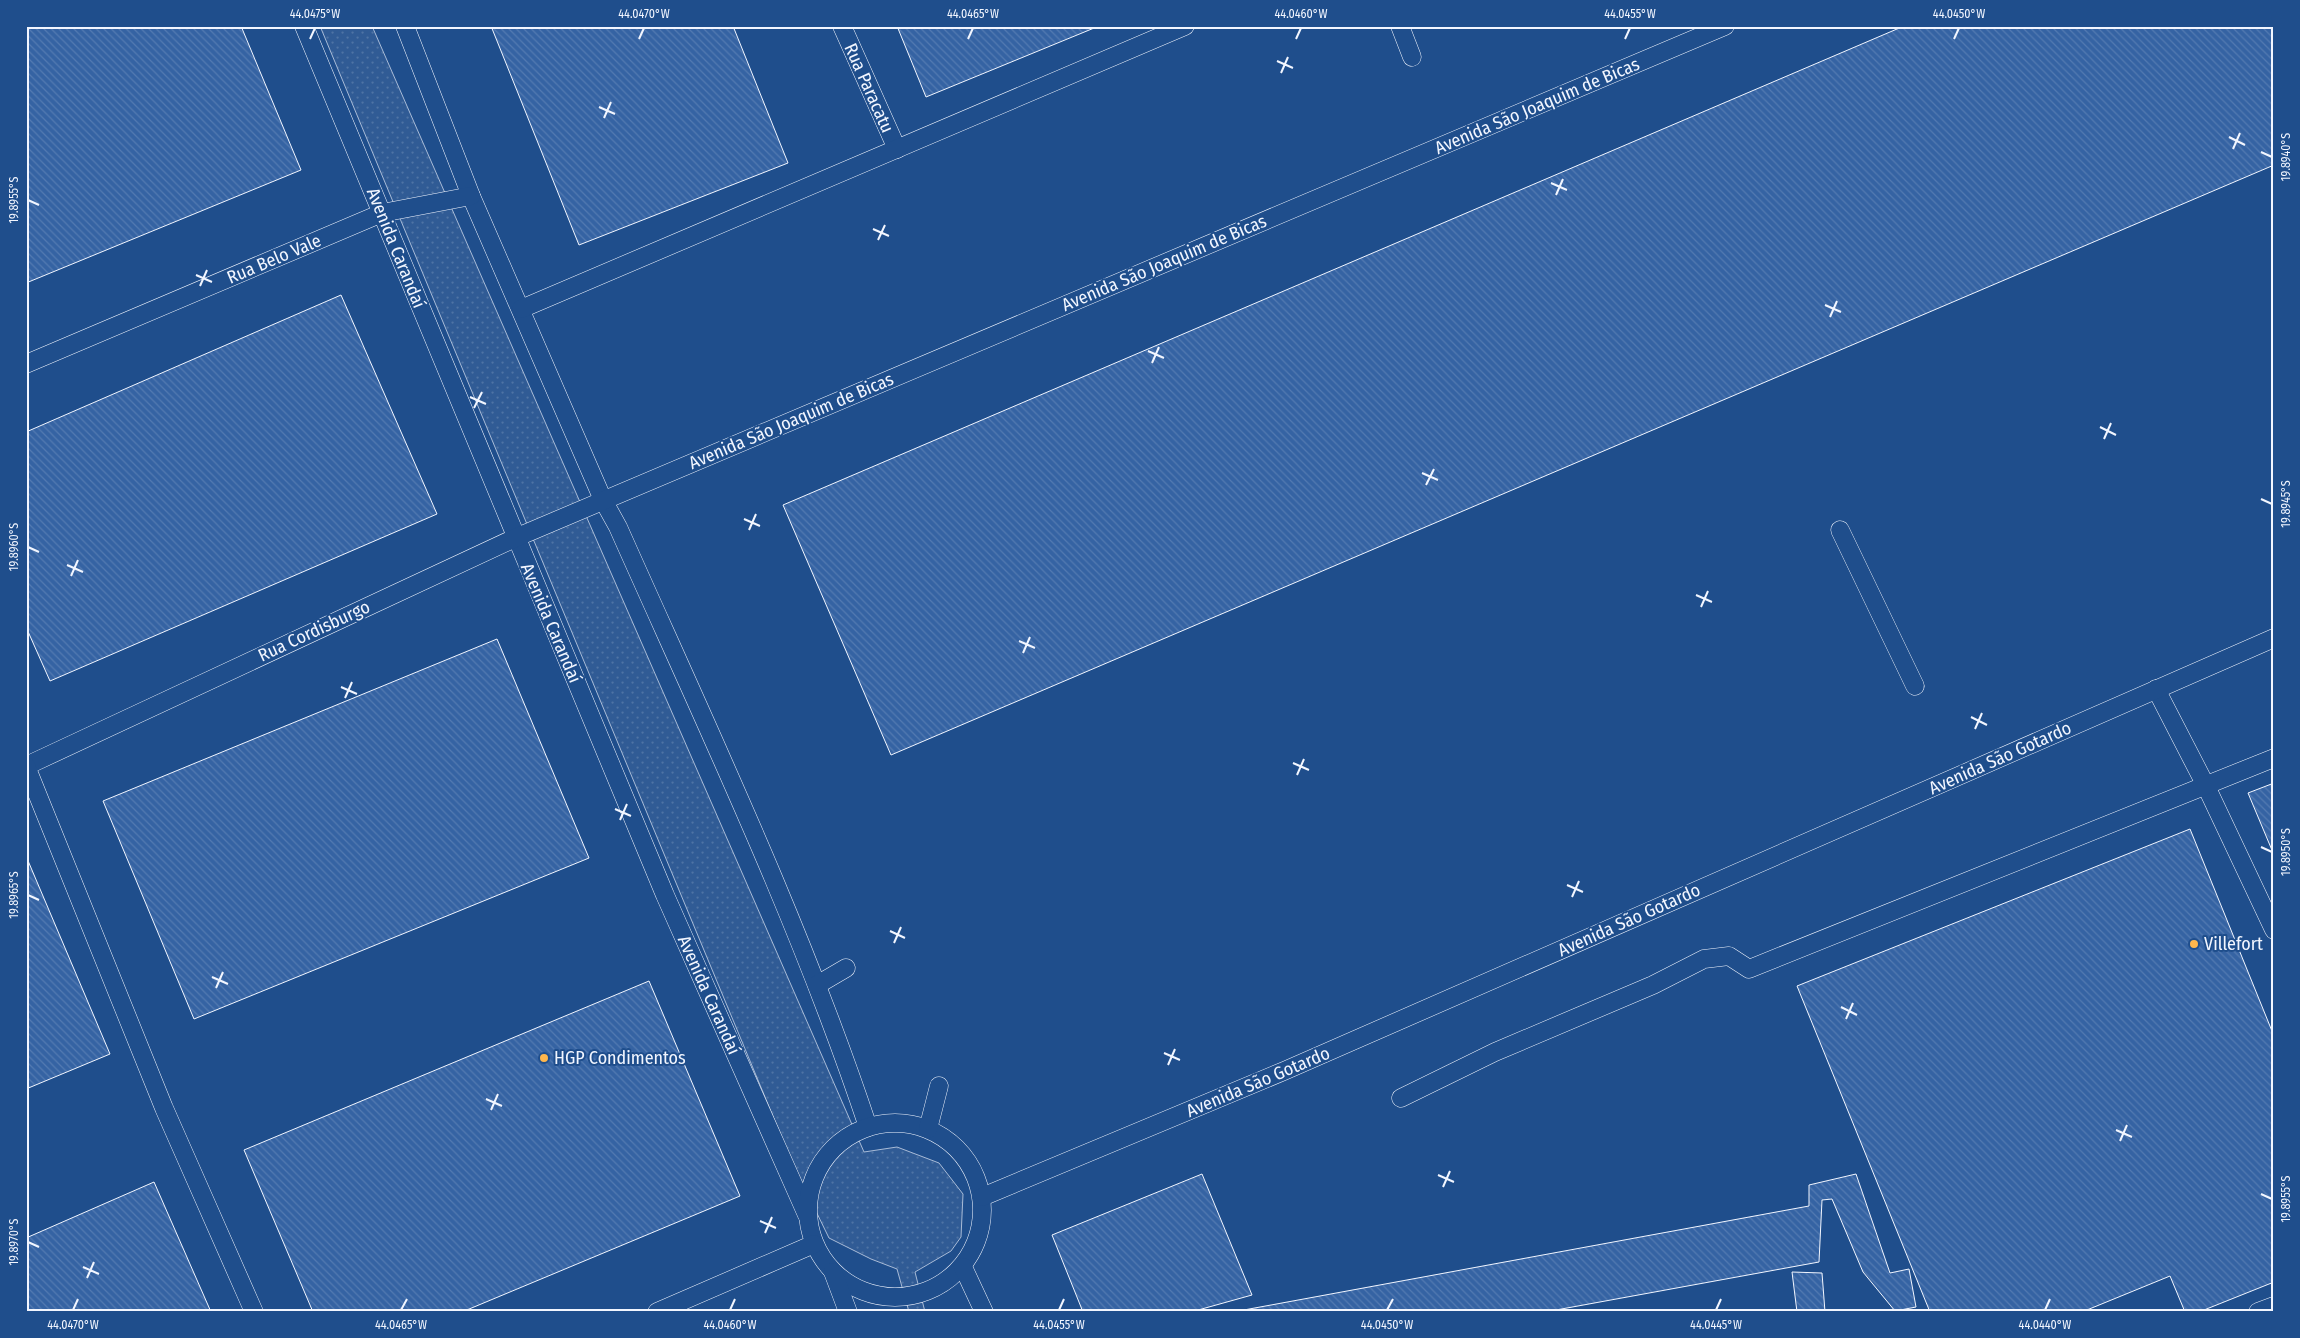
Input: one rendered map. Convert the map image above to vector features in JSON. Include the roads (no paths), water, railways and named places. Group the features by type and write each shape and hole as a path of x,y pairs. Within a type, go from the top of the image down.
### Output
{"lane":[{"name":"Avenida Carandaí","path":"304,26 515,538 665,895 807,1215"},
{"path":"405,26 471,196 603,500 618,527 763,854 842,1047 868,1127"},
{"name":"Rua Paracatu","path":"842,26 897,149"},
{"path":"521,309 1185,26"},
{"path":"1400,26 1412,57"},
{"name":"Avenida São Joaquim de Bicas","path":"603,500 1725,26"},
{"name":"Rua Belo Vale","path":"26,364 382,213 471,196"},
{"name":"Rua Cordisburgo","path":"26,766 515,538 603,500"},
{"path":"1840,530 1914,686"},
{"name":"Avenida São Gotardo","path":"982,1197 1293,1067 2274,638"},
{"path":"2156,689 2206,786 2274,930"},
{"path":"1400,1098 1495,1052 1653,985 1704,959 1729,956 1749,969 2274,758"},
{"path":"26,766 164,1108 254,1312"},
{"path":"817,985 846,968"},
{"path":"928,1129 939,1086"},
{"path":"833,1272 852,1287 875,1296 899,1298 923,1293 945,1283 963,1267 976,1245 983,1221 982,1197 972,1168 953,1145 928,1129 898,1122 868,1127 842,1140 822,1161 810,1187 807,1215 814,1244 833,1272 848,1312"},
{"path":"657,1312 814,1244"},
{"path":"963,1267 984,1312"},
{"path":"2258,1312 2274,1306"}],"place":[{"name":"Villefort","path":"2194,944"},
{"name":"HGP Condimentos","path":"544,1058"}]}
